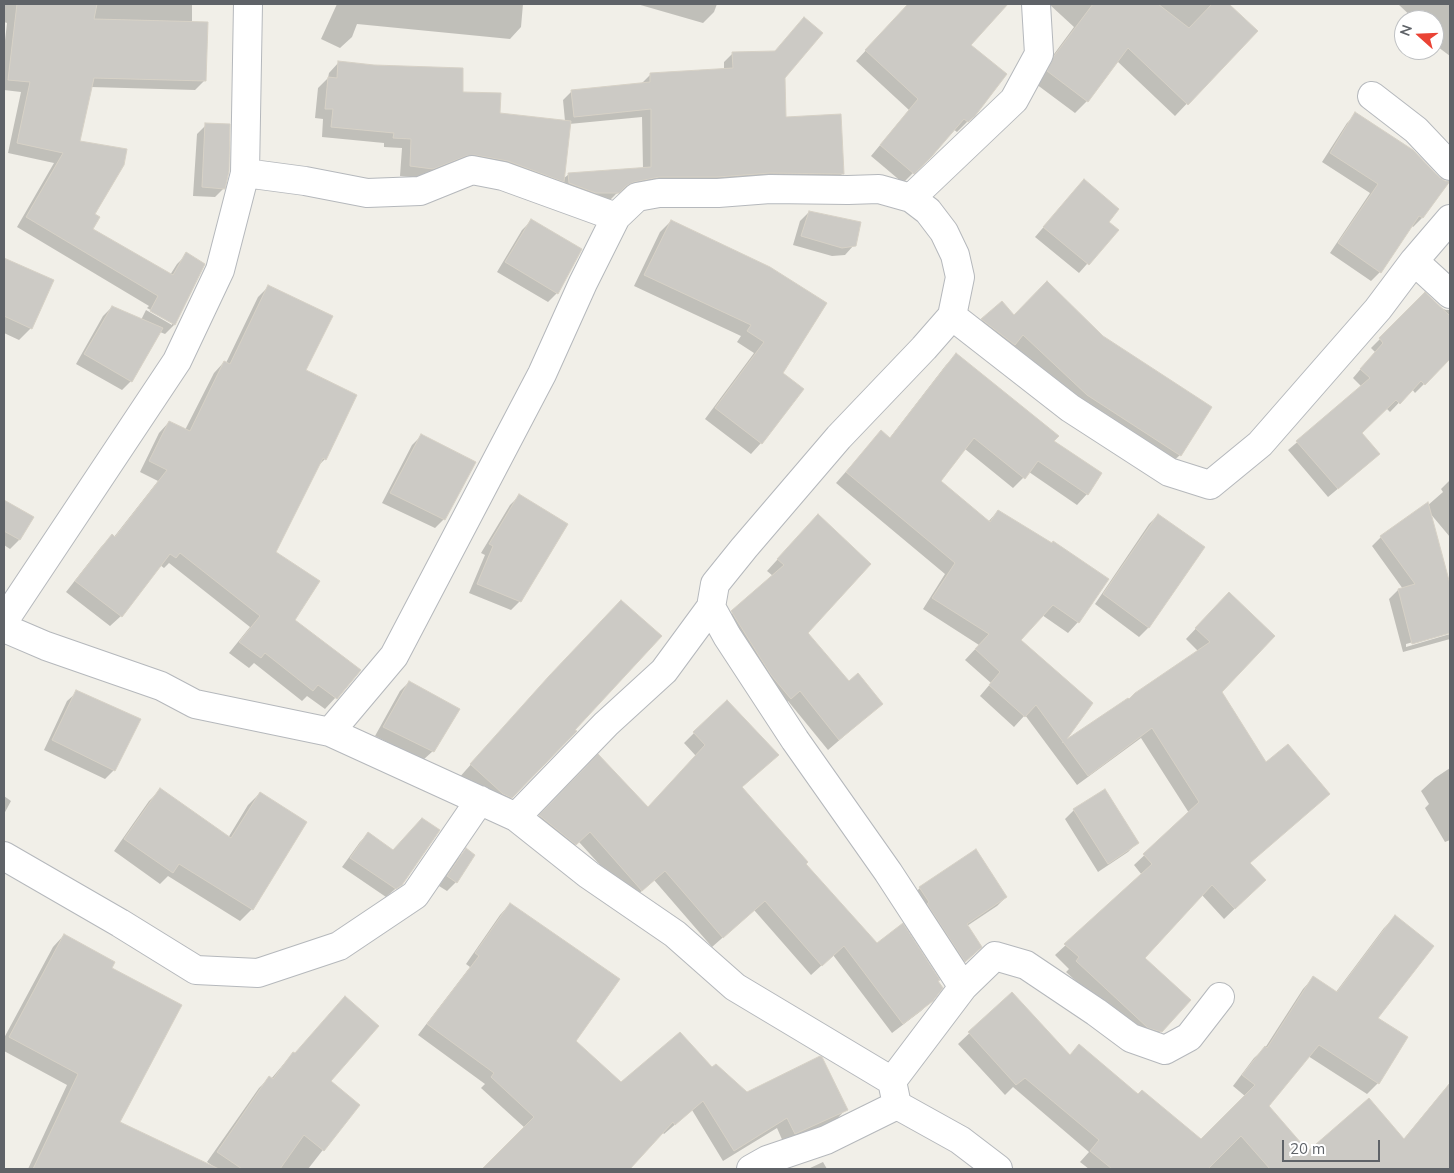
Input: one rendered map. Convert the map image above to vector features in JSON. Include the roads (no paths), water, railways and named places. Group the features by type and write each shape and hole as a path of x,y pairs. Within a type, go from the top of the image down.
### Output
{"street":[{"path":"4,621 177,362 220,270 245,173 248,4"},
{"path":"911,198 1014,100 1039,54 1036,4"},
{"path":"1372,96 1416,130 1450,166"},
{"path":"245,173 305,181 367,193 420,191 472,170 503,176 616,217"},
{"path":"330,732 394,656 542,374 583,283 616,217 637,197 659,193 718,192 770,188 879,189 911,198 928,211 944,232 955,255 960,277 952,316 839,437 744,548 715,584 711,607 664,670 606,724 516,817"},
{"path":"952,316 1070,408 1169,472 1210,485 1260,444 1378,309 1414,261 1450,219"},
{"path":"1414,261 1450,294"},
{"path":"711,607 727,636 795,740 888,872 963,987"},
{"path":"4,628 46,646 161,686 195,704 330,732 516,817 589,875 675,934 735,987 895,1093 998,1169"},
{"path":"4,856 120,923 196,970 258,973 339,946 415,895 480,800"},
{"path":"751,1169 767,1160 826,1140 895,1093 963,987 995,956 1026,965 1130,1038 1165,1050 1189,1037 1220,997"}]}
